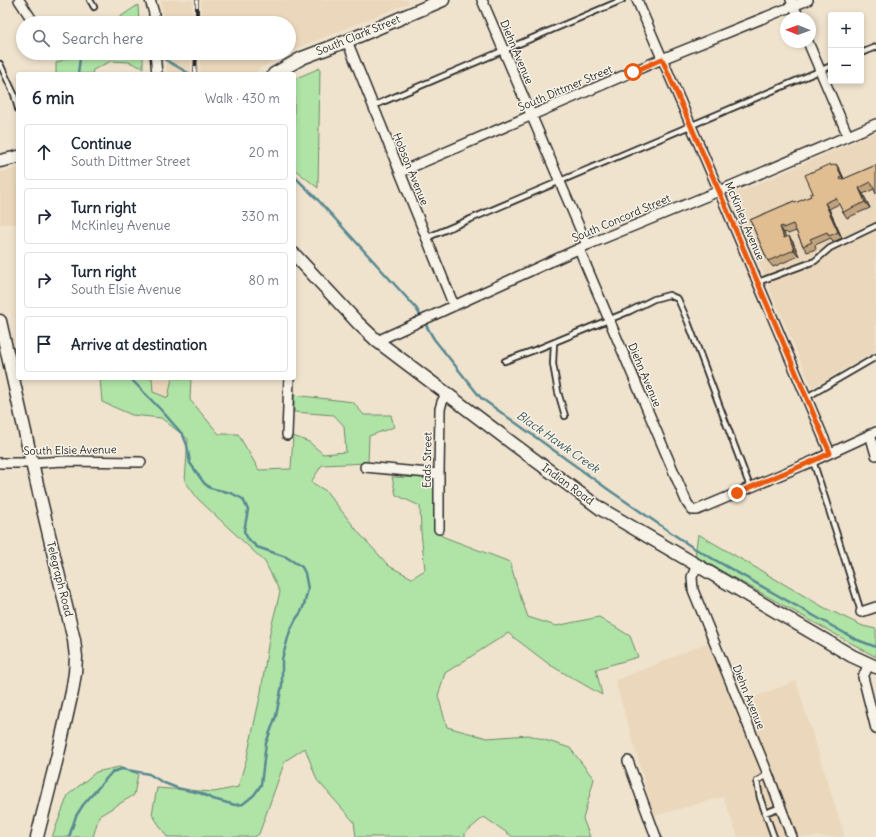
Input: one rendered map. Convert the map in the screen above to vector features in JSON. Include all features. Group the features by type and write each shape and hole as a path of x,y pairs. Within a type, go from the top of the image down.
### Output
{"street":[{"path":"19,0 29,16"},
{"path":"150,0 154,16"},
{"name":"South Clark Street","path":"278,72 302,58 347,41 443,0"},
{"name":"Diehn Avenue","path":"482,0 560,182 609,319 687,503 692,510 697,510 750,487"},
{"name":"McKinley Avenue","path":"637,0 830,453"},
{"name":"South Dittmer Street","path":"400,172 792,3 808,0"},
{"name":"Hobson Avenue","path":"347,41 454,306"},
{"path":"810,48 848,136"},
{"path":"156,60 157,72"},
{"name":"South Concord Street","path":"378,341 583,247 876,124"},
{"path":"0,160 16,157"},
{"name":"Indian Road","path":"296,259 358,323 378,341 601,509 856,659 872,666"},
{"name":"Telegraph Road","path":"0,321 74,640 76,657 72,692 38,837"},
{"path":"287,435 289,380"},
{"name":"Eads Street","path":"439,529 440,409 447,393"},
{"path":"750,487 813,461 873,433 876,455"},
{"name":"South Elsie Avenue","path":"0,463 64,461 141,462"},
{"path":"365,467 439,474"},
{"name":"Diehn Avenue","path":"697,565 692,577 693,590 792,837"},
{"path":"861,612 876,607"},
{"path":"872,666 863,677 876,729"},
{"path":"628,761 656,837"}],"lane":[{"path":"90,0 94,6"},
{"path":"373,106 622,0"},
{"path":"864,52 876,47"},
{"path":"0,64 16,101"},
{"path":"426,238 828,67"},
{"path":"758,282 815,261 830,248 876,226"},
{"path":"505,361 630,311 654,299 669,295 678,299 750,487"},
{"path":"554,342 553,364 558,392 565,416"},
{"path":"807,397 876,358"},
{"path":"813,461 861,612"},
{"path":"768,774 757,781 760,798 774,837"},
{"path":"765,813 781,807"}],"shaded area":[{"path":"161,0 193,0 192,16 163,16"},
{"path":"201,0 408,0 409,3 296,50 296,16 201,16"},
{"path":"166,60 191,60 191,72 167,72"},
{"path":"200,60 275,60 256,72 200,72"},
{"path":"876,132 876,351 812,388 730,196"},
{"path":"16,168 16,224 0,224 0,172"},
{"path":"116,380 181,380 180,403"},
{"path":"708,642 733,705 796,681 845,837 738,837 723,797 654,816 615,680"}],"green space":[{"path":"138,5 139,16 122,16"},
{"path":"63,60 143,60 143,68 129,62 111,61 93,70 92,72 56,72 56,63"},
{"path":"320,68 318,188 296,171 296,78"},
{"path":"100,380 152,380 153,392 168,398 172,380 191,380 190,400 219,434 238,434 259,470 291,469 293,436 309,442 323,454 346,452 344,426 334,415 294,412 294,395 353,402 364,415 391,415 394,427 369,436 368,463 322,465 311,482 326,491 359,533 389,566 412,578 425,570 420,506 396,495 392,477 435,478 434,531 444,537 510,562 528,617 556,626 599,617 630,636 638,657 596,669 602,695 550,665 508,633 445,673 438,696 447,727 487,738 529,735 570,748 594,779 583,819 590,837 513,837 484,817 465,833 465,837 356,837 354,822 317,780 305,748 285,761 259,834 254,837 167,837 152,814 157,788 214,792 238,787 247,757 261,692 270,632 280,592 265,562 198,499 185,481 188,439 161,418 132,415 102,402"},
{"path":"698,534 825,608 863,626 876,629 876,657 695,556"},
{"path":"119,767 138,774 134,795 99,816 93,837 52,837 68,795 96,772"}],"building":[{"path":"830,164 831,166 836,164 842,177 840,178 841,180 876,165 876,194 871,182 859,188 865,202 843,212 836,198 825,203 838,232 829,236 827,232 810,239 812,242 803,246 793,224 783,228 783,226 780,227 784,238 789,236 794,250 768,261 750,220 794,201 795,203 811,196 810,194 813,193 805,175"}],"waterway":[{"name":"Black Hawk Creek","path":"78,72 80,60"},
{"name":"Black Hawk Creek","path":"166,60 187,72"},
{"name":"Black Hawk Creek","path":"296,178 318,200 416,308 434,339 481,398 609,490 692,547 855,639 876,647"},
{"name":"Black Hawk Creek","path":"69,837 76,816 83,805 112,772 122,769 149,774 162,782 177,788 200,793 213,799 235,805 243,804 254,795 261,785 266,743 276,716 282,685 282,659 290,631 301,612 308,589 305,573 302,567 286,557 257,547 248,539 244,531 248,510 243,499 231,493 210,488 204,483 190,463 187,445 183,435 132,380"}],"railway":[{"path":"197,0 197,16"},
{"path":"195,72 196,60"}],"route":[{"path":"633,72 662,59 830,453 737,493"}]}
